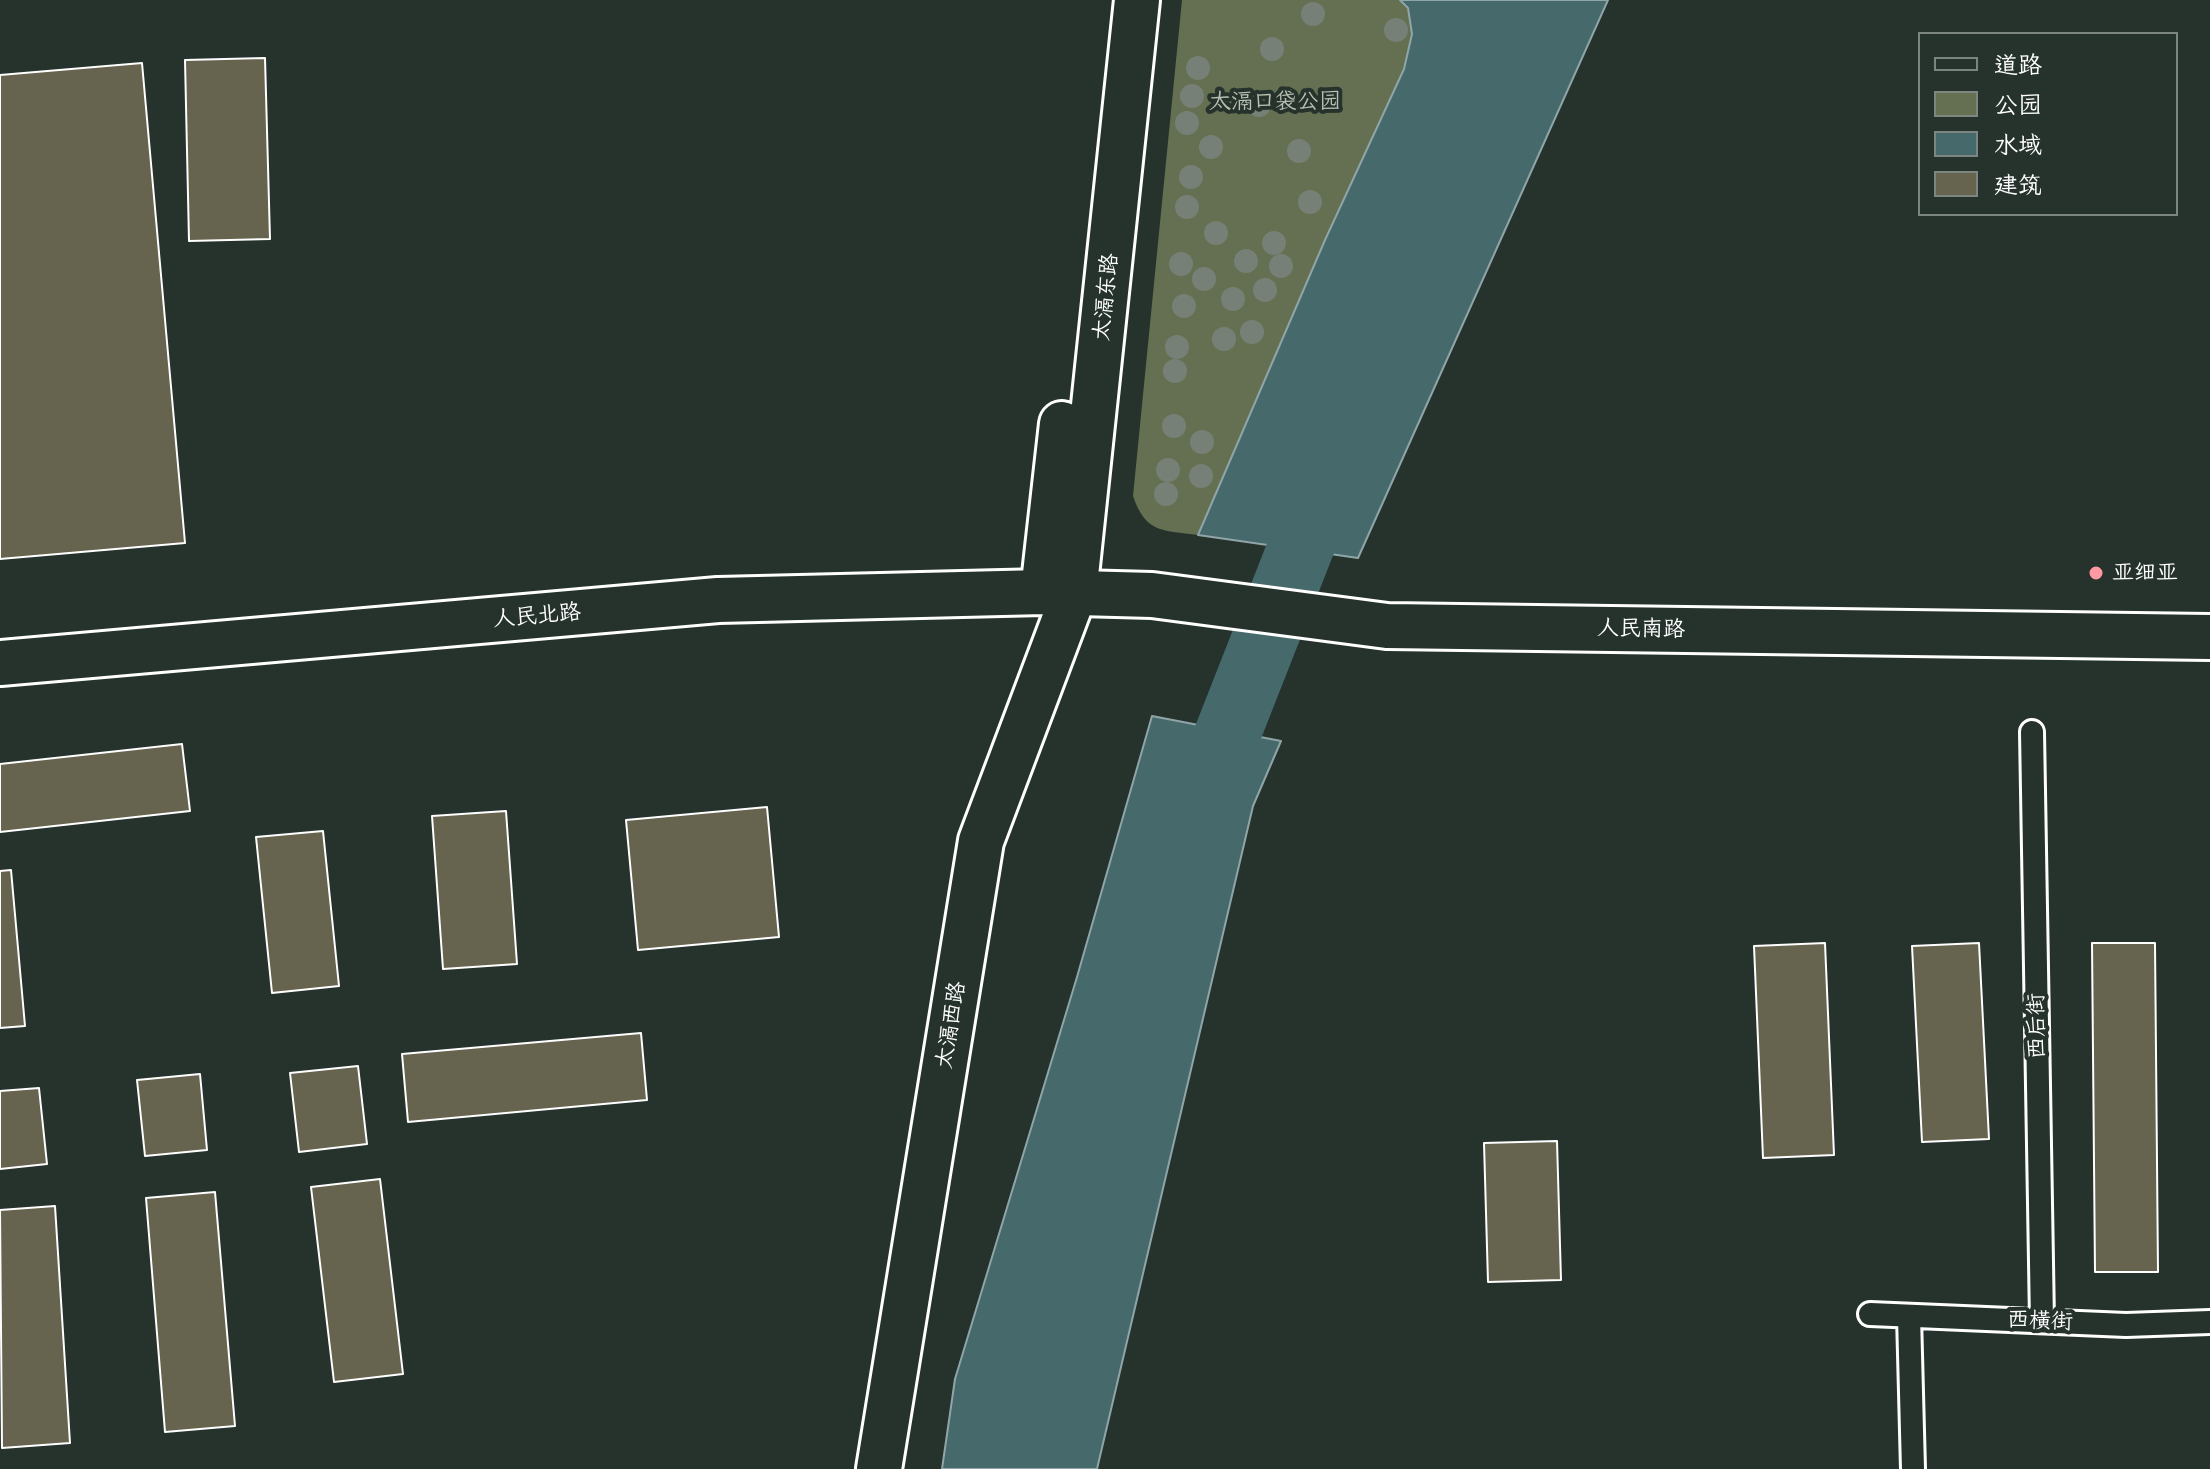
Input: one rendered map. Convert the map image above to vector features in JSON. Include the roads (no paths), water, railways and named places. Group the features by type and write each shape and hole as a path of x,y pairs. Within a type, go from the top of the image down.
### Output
{"main road":[{"name":"太滆东路","path":"1059,593 1109,0"},
{"name":"太滆东路","path":"1059,593 1137,0"},
{"name":"人民南路","path":"1059,593 1152,595 1387,626 2210,637"},
{"name":"人民北路","path":"0,663 718,600 1059,593"},
{"name":"太滆西路","path":"879,1469 981,841 1059,593"}],"lane":[{"name":"西后街","path":"2032,732 2042,1321"},
{"name":"西横街","path":"1870,1314 2126,1325 2210,1322"},
{"path":"1909,1316 1913,1469"}],"water":[{"path":"1400,0 1608,0 1358,558 1198,535 1325,240 1404,69 1412,34 1408,8"},
{"path":"1152,716 1281,741 1253,806 1097,1469 942,1469 955,1379 1077,977"}],"waterway":[{"path":"1196,814 1332,468"}],"place":[{"name":"亚细亚","path":"2096,573"}],"park label":[{"name":"太滆口袋公园","path":"1275,102"}]}
